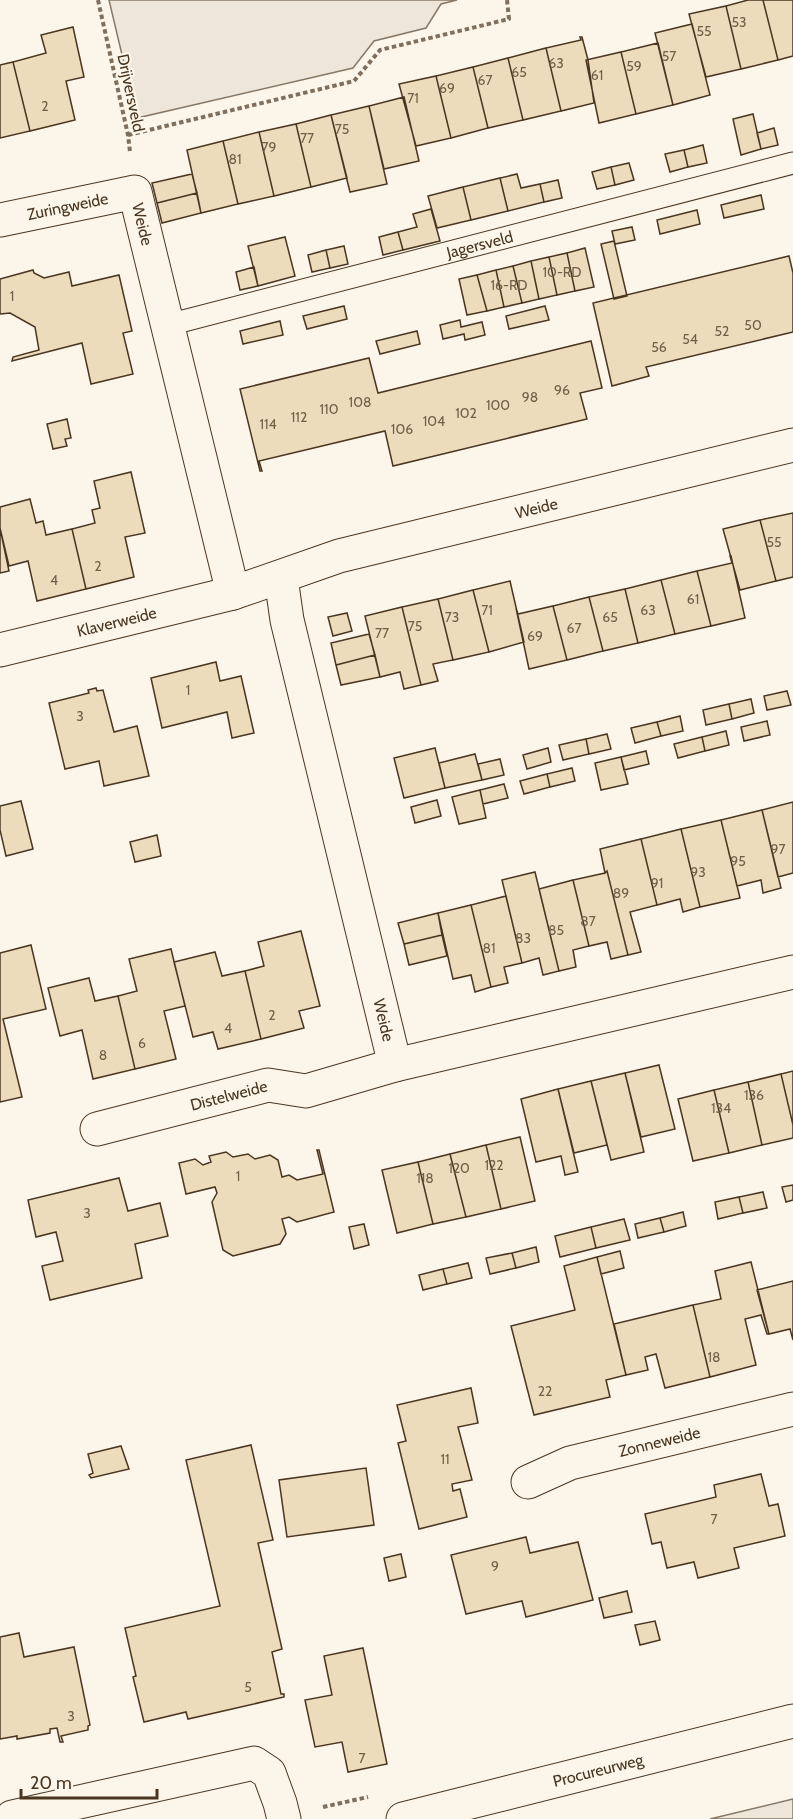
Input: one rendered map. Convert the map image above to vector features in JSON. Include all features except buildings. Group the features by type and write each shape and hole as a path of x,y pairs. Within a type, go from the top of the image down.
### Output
{"street":[{"name":"Zuringweide","path":"0,220 135,192"},
{"name":"Weide","path":"135,192 233,593 339,555 793,445"},
{"name":"Weide","path":"280,578 287,620 395,1065 793,972"},
{"name":"Klaverweide","path":"0,650 233,593"},
{"name":"Distelweide","path":"97,1129 268,1085 306,1091 395,1065"},
{"name":"Zonneweide","path":"528,1482 570,1463 793,1409"},
{"name":"Procureurweg","path":"404,1819 793,1720"},
{"path":"12,1817 254,1763 269,1773 284,1819"}],"lane":[{"name":"Jagersveld","path":"168,325 793,163"}],"path":[{"name":"Drijversveld","path":"98,0 128,135 135,192"},
{"path":"128,135 354,81 380,50 509,19 507,0"}],"shaded area":[{"path":"109,0 457,0 441,4 426,28 374,41 353,68 137,118"},
{"path":"793,1799 793,1819 710,1819"}]}
